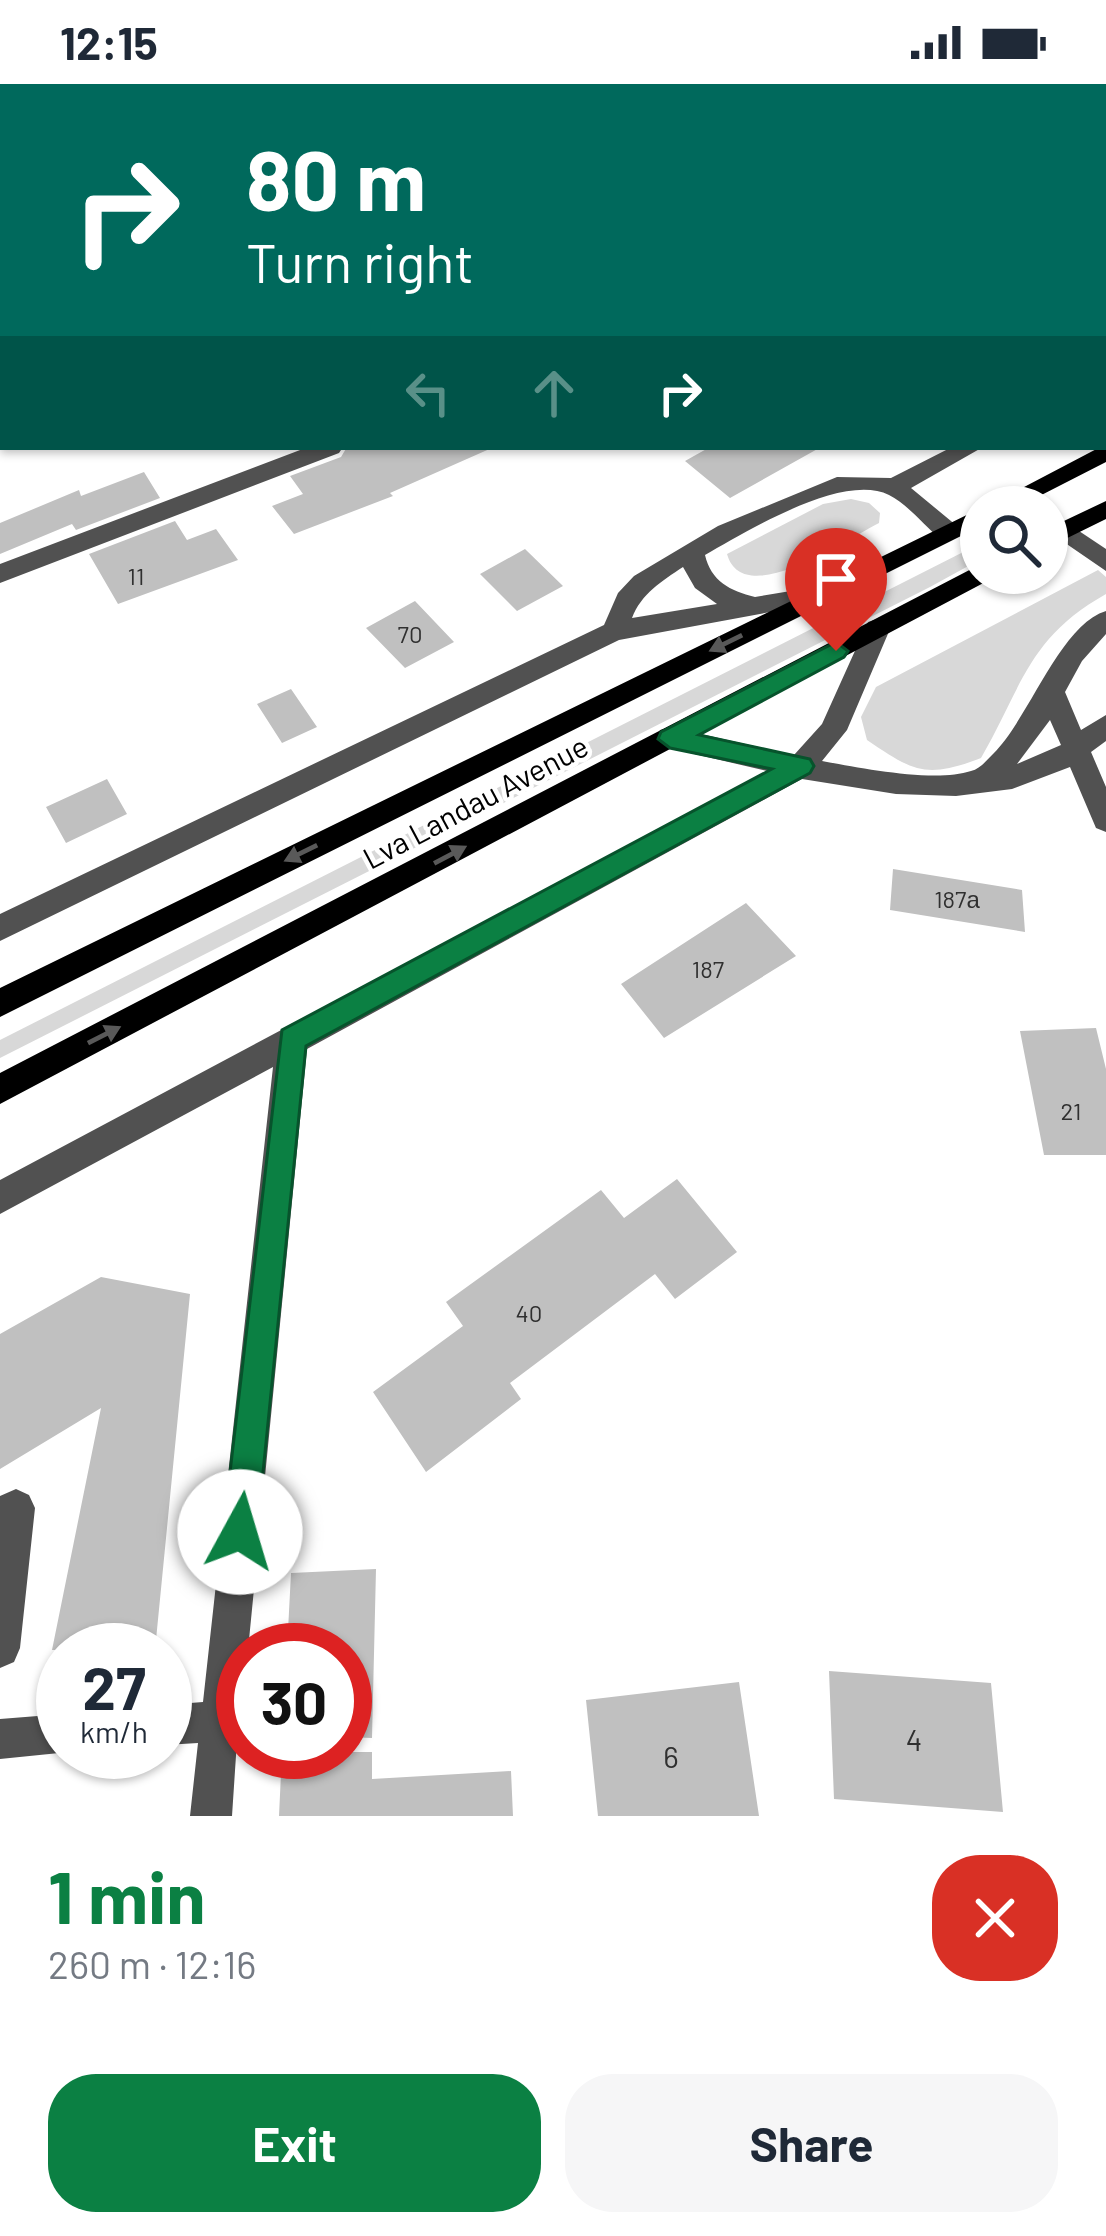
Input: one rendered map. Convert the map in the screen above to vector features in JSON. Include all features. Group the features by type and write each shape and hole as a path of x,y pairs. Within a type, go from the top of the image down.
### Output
{"main road":[{"path":"1047,486 1106,452"},
{"path":"1068,522 1106,508"},
{"name":"Lva Landau Avenue","path":"0,1003 960,526"},
{"name":"Lva Landau Avenue","path":"0,1089 960,585"}],"street":[{"path":"0,574 323,450"},
{"path":"614,631 628,596 692,551 839,485 894,487 965,450"},
{"path":"894,487 948,532"},
{"path":"1068,538 1106,562"},
{"path":"692,551 694,567 710,589 757,607"},
{"path":"0,928 614,631 821,595"},
{"path":"983,781 1017,748 1073,649 1106,620"},
{"path":"0,1198 801,766 833,730 877,629"},
{"path":"1051,690 1106,820"},
{"path":"670,739 894,786 955,787 1033,769 1075,752 1106,726"},
{"path":"230,1623 292,1039"},
{"path":"0,1517 16,1508 0,1648"},
{"path":"0,1739 36,1736"},
{"path":"211,1816 216,1763"}],"shaded area":[{"path":"851,499 869,503 880,513 879,523 796,566 753,576 737,570 727,554 823,504"},
{"path":"960,554 960,571 930,587 0,1058 0,1040"},
{"path":"1098,570 1106,577 1106,594 1059,628 1043,646 981,758 947,769 921,769 867,740 861,717 876,687 1052,594 1068,594 1068,586"}],"building":[{"path":"345,450 487,450 390,493 393,496 294,534 272,506 303,494 290,476 341,457"},
{"path":"705,450 816,450 730,498 685,461"},
{"path":"144,472 160,498 76,530 72,524 0,554 0,523 79,490 81,496"},
{"path":"175,521 187,540 216,529 238,560 118,604 89,554"},
{"path":"525,549 563,586 517,611 480,574"},
{"path":"415,601 454,642 405,668 366,628"},
{"path":"291,689 317,727 282,743 257,704"},
{"path":"107,779 127,814 66,843 46,807"},
{"path":"893,869 1022,890 1025,932 890,910"},
{"path":"746,903 796,956 664,1038 621,984"},
{"path":"1096,1028 1106,1069 1106,1155 1044,1155 1020,1031"},
{"path":"677,1179 737,1252 675,1299 655,1274 510,1383 521,1399 426,1472 373,1392 463,1326 446,1302 601,1190 624,1218"},
{"path":"101,1277 190,1294 158,1623 57,1623 101,1408 0,1469 0,1334"},
{"path":"376,1569 372,1738 372,1623 288,1623 291,1573"},
{"path":"829,1671 991,1683 1003,1812 834,1799"},
{"path":"739,1682 759,1816 598,1816 586,1700"},
{"path":"511,1771 513,1816 279,1816 281,1779"}],"route":[{"path":"240,1532 292,1039 801,766 670,739 836,651"}]}
